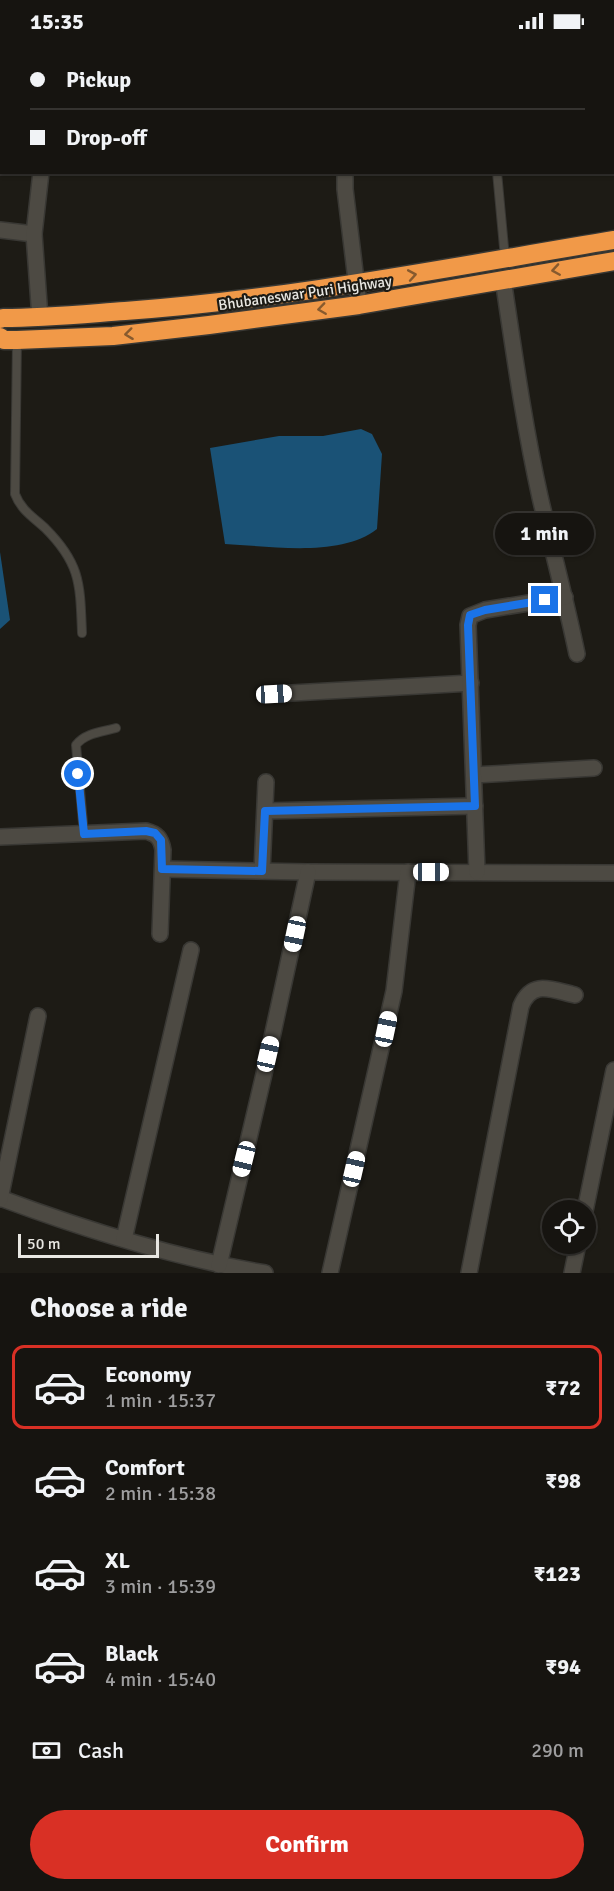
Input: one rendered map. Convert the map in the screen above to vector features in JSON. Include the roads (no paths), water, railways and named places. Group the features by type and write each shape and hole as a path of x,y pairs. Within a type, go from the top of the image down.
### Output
{"highway":[{"name":"Bhubaneswar Puri Highway","path":"0,319 209,305 358,285 614,240"},
{"name":"Bhubaneswar Puri Highway","path":"8,339 113,336 359,304 614,261"}],"street":[{"path":"40,318 34,234 41,174"},
{"path":"345,174 359,304"},
{"path":"0,230 34,234"},
{"path":"503,279 521,401 540,497 566,597 577,654"},
{"path":"477,872 470,615 485,610 566,597"},
{"path":"274,694 471,683"},
{"path":"474,775 594,768"},
{"path":"262,871 266,782"},
{"path":"265,811 475,806"},
{"path":"0,837 146,831 155,833 161,840 160,934"},
{"path":"162,869 614,873"},
{"path":"219,1265 308,872"},
{"path":"330,1273 394,991 408,872"},
{"path":"124,1239 191,950"},
{"path":"470,1273 521,1006 526,995 533,989 544,988 575,995"},
{"path":"38,1016 0,1198 56,1219 124,1239 219,1265 265,1273"},
{"path":"587,1200 614,1070"},
{"path":"572,1273 576,1254"}],"lane":[{"path":"497,174 505,258"},
{"path":"8,339 15,494 20,506 63,546 76,570 81,594 82,633"},
{"path":"84,834 76,745 80,739 88,735 116,728"}],"water":[{"path":"361,429 372,434 382,454 377,529 362,538 325,547 283,548 225,544 210,448 279,436 323,436"},
{"path":"0,552 10,620 0,629"}]}
